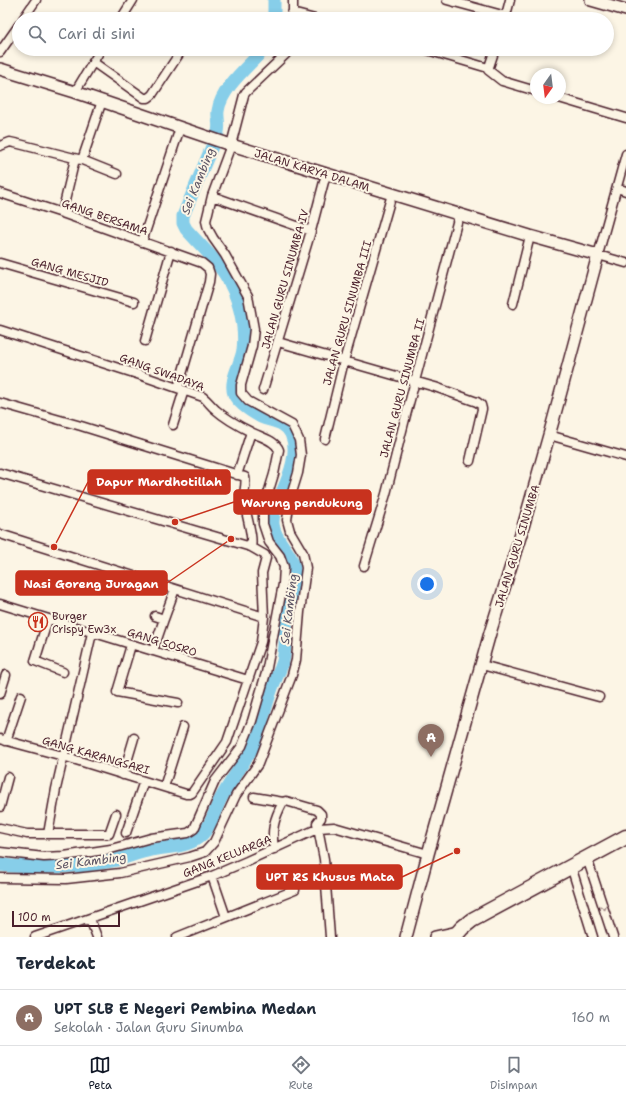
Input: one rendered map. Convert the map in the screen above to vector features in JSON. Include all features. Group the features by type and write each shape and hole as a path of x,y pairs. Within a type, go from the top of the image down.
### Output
{"highway":[{"path":"456,934 472,920 626,837"}],"street":[{"path":"28,12 36,0"},
{"path":"125,12 133,0"},
{"path":"293,0 293,12"},
{"path":"447,0 486,12"},
{"path":"507,12 510,0"},
{"path":"591,0 626,10"},
{"path":"0,52 12,35"},
{"path":"75,92 97,56"},
{"path":"93,62 144,98 148,98 152,96 178,56"},
{"path":"0,878 66,879 120,873 190,857 205,852 214,842 236,795 258,764 296,660 306,568 303,553 290,531 287,520 290,499 298,473 301,455 299,440 292,425 269,411 248,401 242,393 241,385 252,346 254,329 248,296 225,255 208,229 206,220 228,144 246,92 284,56"},
{"path":"448,56 488,68 488,70 502,81 530,89"},
{"path":"488,68 492,56"},
{"name":"JALAN KARYA DALAM","path":"0,69 75,92 228,144 530,236 626,263"},
{"path":"566,100 626,118"},
{"path":"62,213 78,159 102,101"},
{"path":"142,242 180,128"},
{"path":"0,146 10,142 19,144 78,159 117,174"},
{"name":"JALAN GURU SINUMBA","path":"406,937 428,854 549,435 626,154"},
{"name":"JALAN GURU SINUMBA IV","path":"263,390 311,231 326,174"},
{"path":"617,188 626,190"},
{"name":"GANG BERSAMA","path":"0,193 171,251 202,263 208,268 210,274 209,282 181,389"},
{"name":"JALAN GURU SINUMBA III","path":"325,439 344,361 392,194"},
{"path":"212,196 311,231"},
{"name":"JALAN GURU SINUMBA II","path":"364,566 386,494 459,214"},
{"path":"512,304 530,236"},
{"path":"145,341 171,251"},
{"name":"GANG MESJID","path":"0,263 134,302"},
{"name":"GANG SWADAYA","path":"0,330 203,397 215,410 228,420 266,438 279,448 274,474 263,510 263,524 269,542 280,556 284,567 283,584 266,673 252,720 242,746 215,781 194,829 188,833 151,838 111,849 64,856 44,857 0,852"},
{"path":"278,342 475,400 481,405 481,412 470,461"},
{"path":"173,425 181,389"},
{"path":"0,403 81,426 245,477 244,498 248,516 251,547"},
{"path":"237,475 251,432"},
{"path":"549,435 626,457"},
{"path":"0,473 251,547 266,556 262,573 264,617 261,642 248,680"},
{"path":"0,534 264,617"},
{"path":"153,651 175,589"},
{"name":"GANG SOSRO","path":"0,604 248,680"},
{"path":"155,616 164,619"},
{"path":"48,619 35,661 63,672"},
{"path":"48,834 63,756 92,633"},
{"path":"131,645 117,692 178,703"},
{"path":"482,665 599,697"},
{"path":"0,694 6,675"},
{"name":"GANG KARANGSARI","path":"3,740 63,756 190,794 195,790 223,749 233,726 248,680"},
{"path":"3,740 21,696"},
{"path":"164,787 183,727"},
{"path":"123,774 134,738"},
{"path":"0,807 8,777"},
{"path":"126,833 144,780"},
{"path":"254,797 283,802 286,801 317,810 321,814 321,818 317,823 324,859 330,937"},
{"path":"274,849 272,835 276,814 283,802"},
{"path":"0,828 27,834 109,834 116,814"},
{"name":"GANG KELUARGA","path":"35,937 212,876 319,828 334,827 428,854"},
{"path":"587,858 613,937"},
{"path":"571,866 593,937"},
{"path":"212,876 226,917"},
{"path":"177,937 295,890"},
{"path":"90,919 97,937"},
{"path":"435,937 456,934"}],"waterway":[{"name":"Sei Kambing","path":"274,0 274,12"},
{"name":"Sei Kambing","path":"0,865 56,867 98,864 151,850 187,844 198,838 209,826 220,800 251,750 260,728 272,687 282,665 285,650 286,622 294,581 294,568 290,556 276,536 273,520 276,506 293,462 293,441 291,434 282,424 254,413 242,404 234,394 233,383 242,355 244,340 240,310 229,281 220,267 186,229 183,223 183,216 218,132 218,111 220,102 230,85 257,56"}],"place":[{"name":"Warung pendukung","path":"175,522"},
{"name":"Nasi Goreng Juragan","path":"231,539"},
{"name":"Dapur Mardhotillah","path":"54,547"},
{"name":"Burger Crispy Ew3x","path":"38,622"},
{"name":"UPT SLB E Negeri Pembina Medan","path":"431,757"},
{"name":"UPT RS Khusus Mata","path":"457,851"}]}
